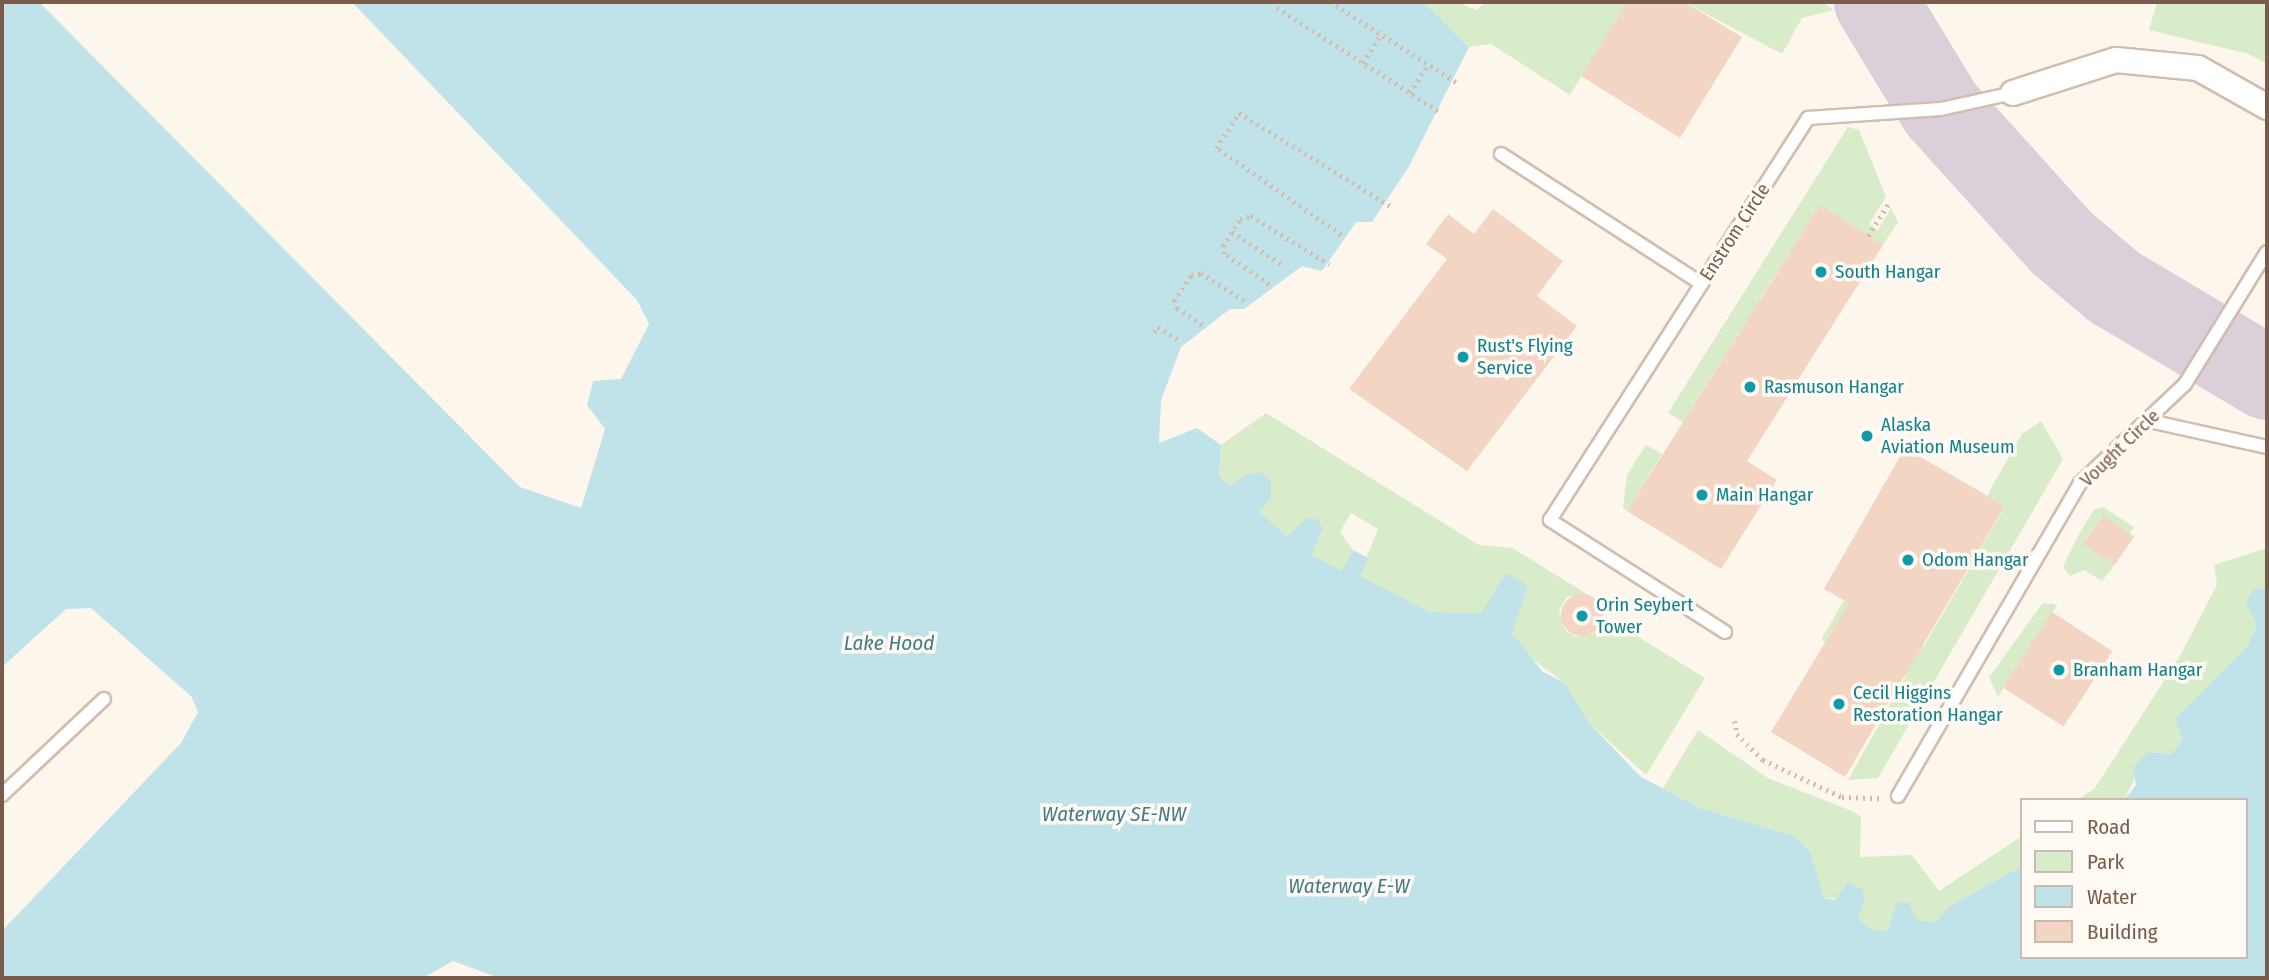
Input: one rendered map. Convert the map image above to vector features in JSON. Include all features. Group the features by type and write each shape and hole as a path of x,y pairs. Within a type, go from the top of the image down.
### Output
{"street":[{"path":"2013,93 2116,60 2198,68 2267,107"}],"lane":[{"name":"Enstrom Circle","path":"1725,632 1550,520 1808,118 1941,108 2013,93"},
{"path":"1500,154 1702,284"},
{"name":"Vought Circle","path":"1898,796 2080,483 2149,421 2185,384 2267,252"},
{"path":"2149,421 2267,447"},
{"path":"2,795 104,699"}],"path":[{"path":"1281,2 1277,8 1441,113"},
{"path":"1330,2 1459,84"},
{"path":"1363,63 1381,34"},
{"path":"1410,93 1428,64"},
{"path":"1342,235 1216,148 1239,113 1390,206"},
{"path":"1868,236 1889,203"},
{"path":"1269,284 1224,254 1240,219 1251,216 1329,264"},
{"path":"1232,232 1281,264"},
{"path":"1202,325 1177,309 1174,301 1191,275 1201,273 1246,302"},
{"path":"1154,332 1158,327 1180,341"},
{"path":"1735,722 1737,734 1763,760 1808,783 1842,797 1898,796"}],"green space":[{"path":"1423,2 1456,2 1476,10 1486,2 1627,2 1570,95 1491,44 1469,47"},
{"path":"1684,2 1823,2 1833,10 1802,18 1782,54"},
{"path":"2157,2 2267,2 2267,64 2249,54 2149,30"},
{"path":"1848,127 1859,130 1886,197 1869,224 1878,230 1891,208 1898,222 1883,245 1820,206 1760,299 1802,326 1789,345 1748,319 1688,414 1726,448 1668,413"},
{"path":"1266,413 1479,545 1512,548 1587,594 1567,597 1559,610 1565,630 1576,637 1597,632 1609,619 1705,678 1646,775 1589,723 1566,684 1524,653 1512,632 1528,586 1481,613 1430,612 1359,576 1378,529 1351,513 1340,532 1353,550 1342,570 1312,555 1323,530 1307,518 1287,537 1230,487 1219,476 1221,445"},
{"path":"2041,421 2063,459 1878,778 1848,780 1906,676 1832,631 1825,643 1822,638 1844,600 1924,646 2005,507 1988,496 1991,488 2022,434"},
{"path":"1646,445 1662,454 1627,511 1623,508 1627,475"},
{"path":"2103,507 2134,527 2129,534 2103,515 2083,543 2114,566 2102,581 2084,570 2070,576 2063,567 2094,509"},
{"path":"2267,548 2267,587 2253,590 2257,624 2247,647 2175,719 2182,740 2172,754 2148,752 2125,798 2080,798 2095,788 2180,656 2217,585 2214,565"},
{"path":"2043,603 2057,605 1998,697 1989,677"},
{"path":"1698,730 1768,778 1861,817 1860,857 1912,855 1939,891 2021,837 2021,867 1950,906 1934,924 1917,920 1897,904 1887,931 1869,929 1858,918 1865,901 1824,898 1811,853 1795,836 1703,809 1663,788"}],"water":[{"name":"Lake Hood","path":"2,2 39,2 520,487 581,508 605,429 587,405 593,381 621,379 649,324 637,300 352,2 1423,2 1469,47 1408,168 1372,222 1356,222 1322,271 1302,266 1244,309 1230,309 1181,347 1161,400 1159,443 1197,428 1221,445 1219,476 1230,486 1245,475 1261,472 1271,480 1271,498 1259,512 1287,536 1307,518 1317,519 1323,529 1312,555 1342,570 1353,550 1368,558 1360,576 1430,612 1481,613 1506,573 1528,586 1512,633 1542,671 1566,684 1589,723 1641,777 1703,809 1795,836 1811,853 1824,898 1835,900 1847,883 1862,889 1865,901 1858,918 1869,929 1887,931 1897,903 1908,902 1917,920 1934,923 1950,906 2021,867 2021,959 2248,959 2248,798 2126,798 2136,785 2133,768 2148,752 2172,754 2182,740 2175,719 2247,647 2257,624 2246,602 2253,590 2267,587 2267,978 499,978 453,961 423,978 2,978 2,931 181,743 198,712 191,696 91,608 66,609 2,667"}],"building":[{"path":"1627,2 1684,2 1742,37 1680,138 1581,76"},
{"path":"1820,205 1883,245 1747,461 1777,480 1721,569 1627,511"},
{"name":"Rust's Flying Service","path":"1493,209 1563,261 1537,296 1577,326 1467,471 1349,389 1447,259 1426,244 1448,214 1474,234"},
{"path":"1905,448 2005,506 1845,777 1771,732 1849,603 1824,589"},
{"path":"2103,515 2134,537 2114,565 2083,544"},
{"name":"Orin Seybert Tower","path":"1582,594 1597,600 1603,615 1597,630 1582,636 1567,630 1561,615 1567,600"},
{"name":"Branham Hangar","path":"2052,612 2112,651 2063,727 2003,687"}],"taxiway":[{"path":"1876,2 1941,109 2061,242 2114,287 2267,378"}],"place":[{"name":"South Hangar","path":"1821,272"},
{"name":"Rust's Flying Service","path":"1463,357"},
{"name":"Rasmuson Hangar","path":"1750,387"},
{"name":"Alaska Aviation Museum","path":"1867,436"},
{"name":"Main Hangar","path":"1702,495"},
{"name":"Odom Hangar","path":"1908,560"},
{"name":"Orin Seybert Tower","path":"1582,616"},
{"name":"Branham Hangar","path":"2059,670"},
{"name":"Cecil Higgins Restoration Hangar","path":"1839,704"}],"water label":[{"name":"Waterway SE-NW","path":"1114,814"},
{"name":"Waterway E-W","path":"1349,886"}]}
